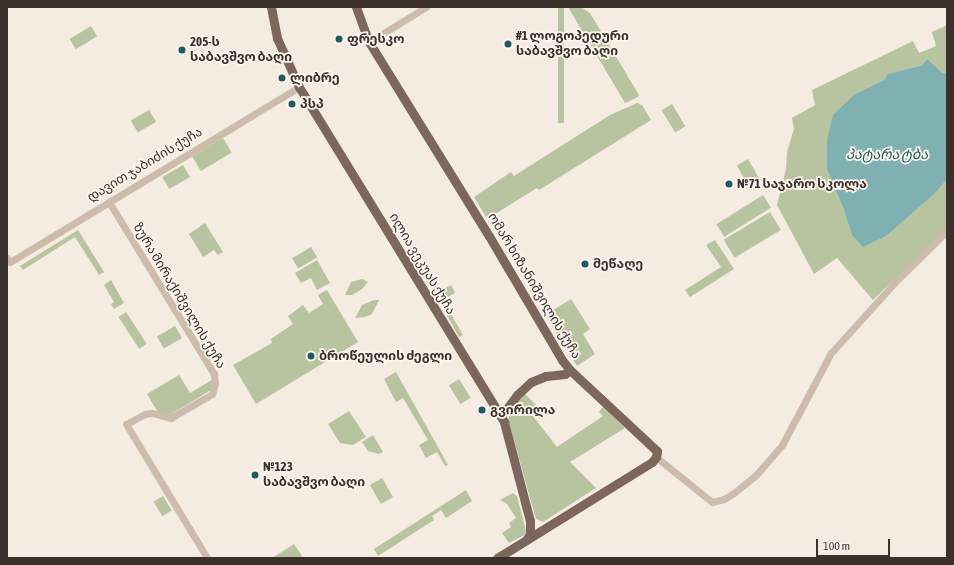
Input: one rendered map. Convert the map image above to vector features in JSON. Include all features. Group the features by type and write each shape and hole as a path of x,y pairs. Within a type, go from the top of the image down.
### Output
{"main road":[{"name":"ილია ვეკუას ქუჩა","path":"271,7 277,38 299,87 500,415 506,429 530,521"},
{"name":"ომარ ხიზანიშვილის ქუჩა","path":"356,7 369,42 489,236 562,360 570,370 654,446 657,451 656,457"},
{"path":"500,415 505,412 517,395 531,382 546,376 565,374 570,370"},
{"path":"496,558 652,462 656,457"},
{"path":"530,521 537,527 548,527"},
{"path":"527,539 530,533 530,521"}],"street":[{"path":"369,42 426,7"},
{"name":"დავით ჯაბიძის ქუჩა","path":"7,258 10,262 299,87"},
{"name":"ზურა მირაქიშვილის ქუჩა","path":"109,202 214,374 215,382 212,394 171,418 152,413 144,414 126,424 207,558"},
{"path":"656,457 712,502 724,499 735,492 756,475 782,445 831,353 896,281 947,231"}],"green space":[{"path":"558,7 564,7 564,123 558,123"},
{"path":"568,7 581,7 590,13 639,95 638,97 625,103"},
{"path":"947,25 947,72 942,73 923,65 889,74 884,80 855,94 827,140 827,169 852,235 947,178 947,228 873,300 837,258 814,274 777,205 786,169 787,152 794,129 792,118 815,105 812,90 913,41 919,53 936,46 932,32"},
{"path":"91,26 97,36 76,49 70,39"},
{"path":"637,103 642,105 651,120 539,190 537,188 487,219 474,197 511,172 514,176 610,115"},
{"path":"672,104 685,126 675,132 662,110"},
{"path":"149,110 156,122 138,133 131,121"},
{"path":"223,138 232,153 201,171 192,157"},
{"path":"748,159 760,180 749,186 737,166"},
{"path":"183,165 190,177 169,189 162,177"},
{"path":"763,195 771,208 724,237 716,224"},
{"path":"770,212 781,230 735,258 724,240"},
{"path":"205,223 223,252 218,255 214,250 203,257 189,234"},
{"path":"78,230 104,272 99,275 75,237 23,270 20,266"},
{"path":"715,240 734,269 690,297 685,290 721,267 706,245"},
{"path":"311,247 317,257 298,269 292,258"},
{"path":"317,260 330,283 317,290 311,278 301,283 295,273"},
{"path":"362,279 368,282 362,289 352,295 345,295 351,282"},
{"path":"111,280 124,303 114,309 111,304 114,302 104,285"},
{"path":"451,285 455,293 443,300 463,335 459,337 435,294"},
{"path":"327,290 358,342 256,404 233,365 272,343 271,339 293,324 288,316 303,305 309,313 323,304 318,295"},
{"path":"571,299 590,329 583,334 595,354 577,366 545,315"},
{"path":"374,300 379,300 372,314 365,317 355,318 362,305"},
{"path":"126,312 147,344 139,349 118,317"},
{"path":"175,326 182,338 164,349 157,336"},
{"path":"396,372 448,465 445,466 437,452 426,458 419,445 428,440 403,398 396,402 384,379"},
{"path":"179,375 190,393 212,380 211,390 168,416 157,411 147,394"},
{"path":"459,379 471,398 460,404 449,385"},
{"path":"525,394 536,405 529,411 557,447 603,416 599,412 603,407 625,428 570,462 596,488 543,522 536,519 508,419 511,411"},
{"path":"349,411 366,437 353,445 340,443 328,424"},
{"path":"373,435 383,452 379,454 368,451 362,442"},
{"path":"382,478 393,497 381,504 370,485"},
{"path":"466,490 472,501 446,518 441,510 432,516 434,520 378,556 374,549"},
{"path":"513,493 517,496 526,531 524,535 509,543 502,533 511,527 509,523 516,518 507,504 500,500"},
{"path":"163,496 172,511 162,516 154,502"},
{"path":"294,544 302,556 299,558 272,558"}],"water":[{"name":"პატარა ტბა","path":"927,59 942,73 947,72 947,179 934,194 886,236 863,247 852,235 827,169 827,140 833,115 855,94 884,80 888,74 923,65"}],"place":[{"name":"ფრესკო","path":"339,39"},
{"name":"#1 ლოგოპედური საბავშვო ბაღი","path":"508,44"},
{"name":"205-ს საბავშვო ბაღი","path":"182,50"},
{"name":"ლიბრე","path":"282,78"},
{"name":"პსპ","path":"292,104"},
{"name":"№71 საჯარო სკოლა","path":"729,184"},
{"name":"მეწაღე","path":"585,264"},
{"name":"ბროწეულის ძეგლი","path":"311,356"},
{"name":"გვირილა","path":"482,410"},
{"name":"№123 საბავშვო ბაღი","path":"255,475"}]}
